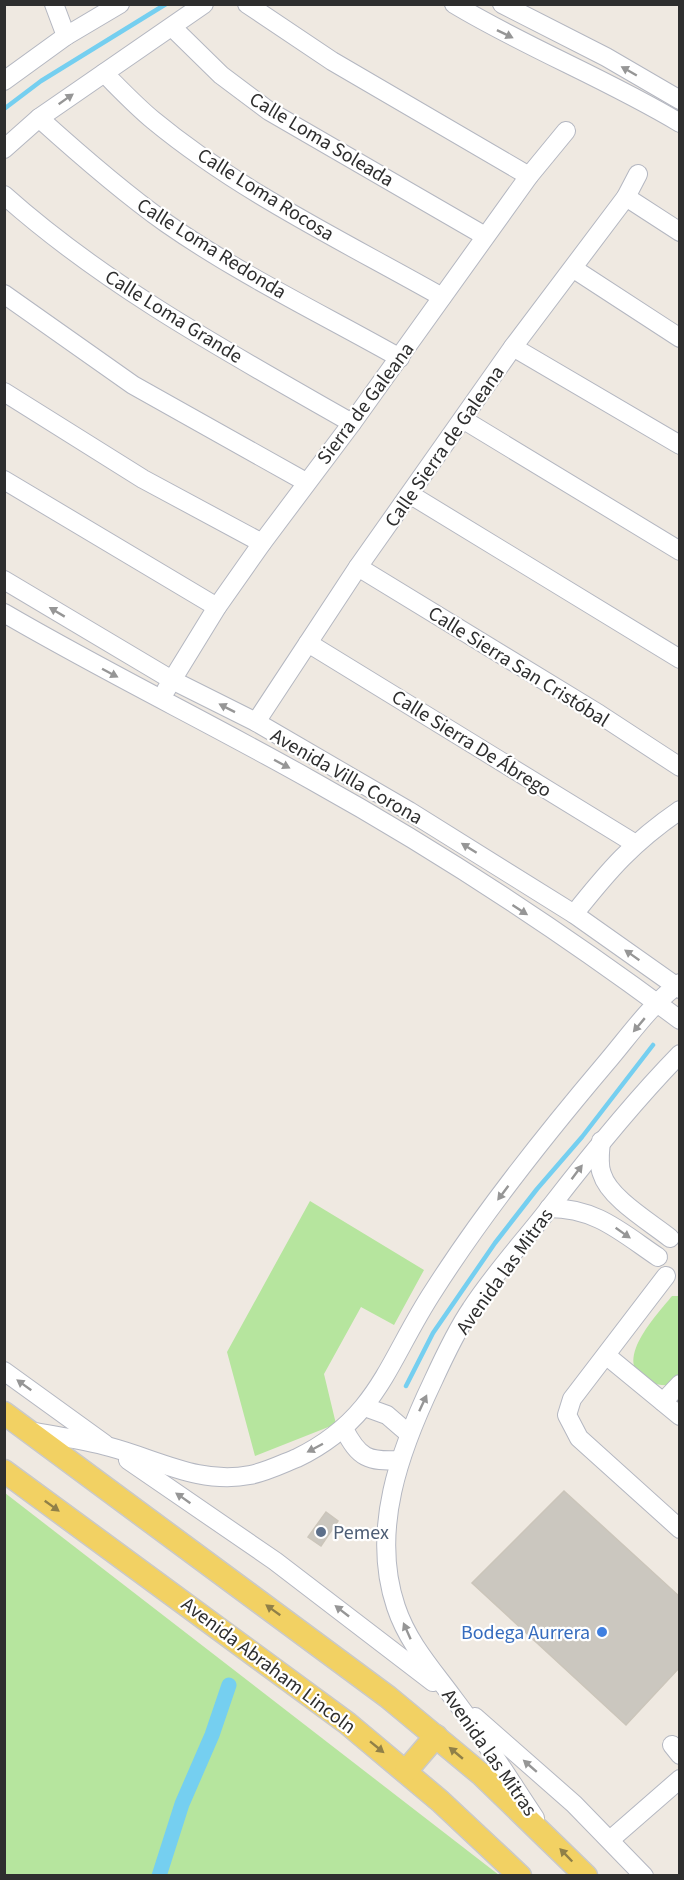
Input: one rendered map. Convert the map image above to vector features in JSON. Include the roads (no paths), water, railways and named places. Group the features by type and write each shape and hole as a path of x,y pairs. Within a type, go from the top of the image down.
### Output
{"main road":[{"path":"4,1413 338,1658 436,1736 547,1835 586,1875"},
{"name":"Avenida Abraham Lincoln","path":"4,1471 286,1676 406,1771 520,1875"},
{"path":"406,1771 436,1736"}],"street":[{"path":"54,4 66,36"},
{"path":"4,81 66,36 120,4"},
{"path":"4,149 39,118 204,4"},
{"path":"247,4 332,61 529,176"},
{"path":"454,4 496,30 593,76 680,123"},
{"path":"502,4 606,57 680,100"},
{"name":"Calle Loma Soleada","path":"172,27 221,75 269,111 485,236"},
{"path":"593,76 606,57"},
{"name":"Calle Loma Rocosa","path":"104,73 154,120 220,168 300,218 442,297"},
{"name":"Calle Loma Redonda","path":"39,118 110,182 168,224 246,273 400,358"},
{"name":"Sierra de Galeana","path":"161,700 217,607 262,543 400,358 529,176 566,131"},
{"name":"Calle Sierra de Galeana","path":"256,722 358,567 464,420 513,347 626,197 638,174"},
{"name":"Calle Loma Grande","path":"4,195 69,248 149,302 352,423"},
{"path":"626,197 680,232"},
{"path":"574,269 680,338"},
{"path":"4,294 133,385 306,482"},
{"path":"513,347 611,402 680,445"},
{"path":"4,392 142,479 262,543"},
{"path":"464,420 680,551"},
{"path":"4,480 217,607"},
{"path":"411,495 680,659"},
{"name":"Calle Sierra San Cristóbal","path":"358,567 599,714 680,767"},
{"name":"Avenida Villa Corona","path":"4,580 172,680 256,722 409,811 574,914 678,986"},
{"name":"Avenida Villa Corona","path":"4,613 303,775 375,817 559,936 680,1020"},
{"name":"Calle Sierra De Ábrego","path":"309,643 634,843"},
{"path":"574,914 606,873 634,843 680,810"},
{"path":"27,1431 110,1447 172,1468 202,1475 232,1477 251,1475 283,1464 320,1447 344,1429 365,1407 391,1369 433,1291 465,1244 557,1122 657,1004 678,986"},
{"name":"Avenida las Mitras","path":"547,1835 412,1642 396,1607 386,1536 400,1460 409,1434 443,1359 470,1310 601,1141 638,1096 680,1054"},
{"path":"601,1141 602,1175 618,1198 675,1237 659,1249 658,1257 661,1270 673,1278 572,1399 567,1415 579,1438 680,1529"},
{"path":"602,1219 618,1198"},
{"path":"549,1208 578,1209 602,1219 658,1257"},
{"path":"608,1356 680,1416"},
{"path":"4,1371 318,1593 454,1699 574,1804 644,1875"},
{"path":"663,1402 680,1384"},
{"path":"365,1407 387,1415 409,1434"},
{"path":"344,1429 352,1446 368,1459 378,1462 400,1460"},
{"path":"610,1840 680,1779"}],"waterway":[{"path":"4,109 41,81 166,4"},
{"path":"406,1386 433,1333 495,1243 582,1137 653,1045"},
{"path":"159,1876 182,1804 212,1735 229,1685"}],"place":[{"name":"Pemex","path":"321,1532"},
{"name":"Bodega Aurrera","path":"602,1632"}]}
